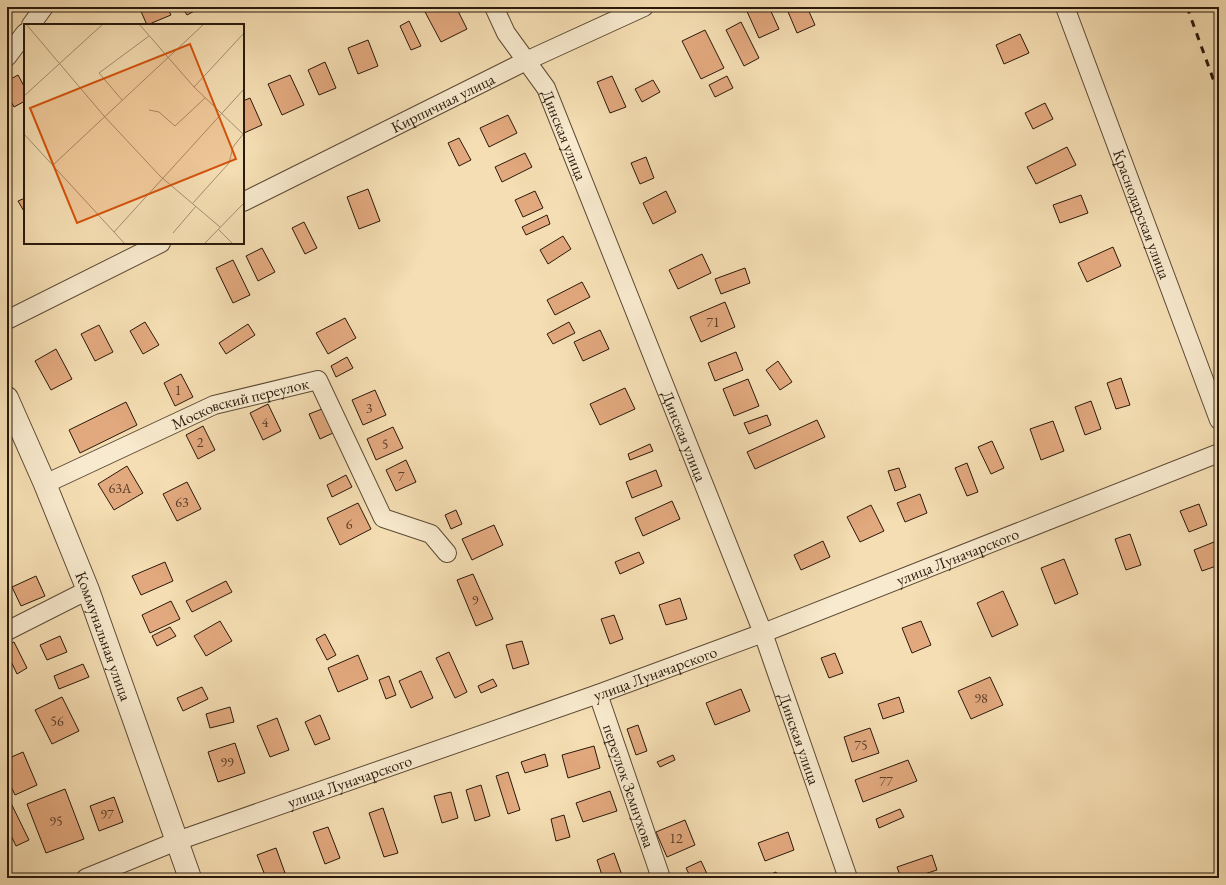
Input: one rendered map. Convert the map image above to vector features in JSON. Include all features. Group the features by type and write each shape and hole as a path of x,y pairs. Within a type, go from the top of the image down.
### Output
{"street":[{"path":"32,24 44,7"},
{"name":"Динская улица","path":"494,7 506,33 546,88 763,634 848,878"},
{"name":"Кирпичная улица","path":"244,202 526,61 644,7"},
{"name":"Краснодарская улица","path":"1065,7 1219,420"},
{"path":"7,57 24,34"},
{"path":"7,320 159,244"},
{"name":"Московский переулок","path":"45,484 214,405 318,380 383,518 431,534 447,553"},
{"name":"Коммунальная улица","path":"7,398 45,484 88,590 190,878"},
{"name":"улица Луначарского","path":"86,878 177,840 598,694 763,634 1219,453"},
{"path":"7,631 88,590"},
{"name":"переулок Земнухова","path":"598,694 660,878"}],"building":[{"path":"139,7 167,7 171,15 147,24"},
{"path":"182,7 202,7 187,15"},
{"path":"430,7 456,7 467,29 441,42 424,10"},
{"path":"745,7 769,7 779,29 759,38"},
{"path":"786,7 807,7 815,25 797,33"},
{"path":"409,21 421,46 411,50 400,26"},
{"path":"741,22 759,58 744,66 726,30"},
{"path":"705,30 724,68 701,79 682,41"},
{"path":"1020,34 1029,53 1004,64 996,45"},
{"path":"368,40 378,66 358,74 348,48"},
{"path":"325,62 336,88 319,95 308,70"},
{"path":"18,75 24,86 24,102 14,107 7,94 7,81"},
{"path":"290,75 304,105 282,115 268,84"},
{"path":"612,76 626,107 610,113 597,82"},
{"path":"727,76 733,88 715,97 709,85"},
{"path":"653,80 660,92 642,102 635,89"},
{"path":"250,98 262,125 244,133 244,101"},
{"path":"1045,103 1053,119 1033,129 1025,113"},
{"path":"508,115 517,133 489,147 480,128"},
{"path":"459,138 471,160 459,166 448,143"},
{"path":"1067,147 1076,165 1036,184 1027,167"},
{"path":"525,153 532,167 502,182 495,167"},
{"path":"646,157 654,178 640,184 631,163"},
{"path":"368,189 380,221 359,229 347,197"},
{"path":"535,191 543,208 523,217 515,200"},
{"path":"666,191 676,212 653,224 643,203"},
{"path":"1081,195 1088,213 1060,223 1053,205"},
{"path":"24,198 24,211 18,201"},
{"path":"547,215 550,224 526,235 522,227"},
{"path":"304,222 317,248 305,254 292,228"},
{"path":"563,236 571,249 548,264 540,250"},
{"path":"1113,247 1121,266 1087,282 1078,263"},
{"path":"262,248 275,272 258,281 246,256"},
{"path":"702,254 711,273 678,289 669,270"},
{"path":"233,260 250,295 233,303 216,268"},
{"path":"745,268 750,283 721,294 715,279"},
{"path":"582,282 590,297 555,315 547,300"},
{"path":"725,302 735,327 701,342 690,317"},
{"path":"345,318 356,338 328,354 316,333"},
{"path":"145,322 159,345 143,354 130,331"},
{"path":"569,322 575,333 553,344 547,334"},
{"path":"248,324 255,335 226,354 219,343"},
{"path":"99,325 113,352 95,361 81,334"},
{"path":"600,330 609,349 583,361 574,342"},
{"path":"56,349 72,379 51,390 35,361"},
{"path":"736,352 743,370 715,381 708,363"},
{"path":"347,357 353,368 336,377 331,366"},
{"path":"778,361 792,382 780,390 766,370"},
{"path":"181,374 193,397 175,406 164,383"},
{"path":"1121,378 1130,405 1116,409 1107,383"},
{"path":"748,379 759,406 734,416 723,389"},
{"path":"625,388 635,409 600,425 590,404"},
{"path":"375,390 386,415 363,425 352,400"},
{"path":"1091,401 1101,429 1085,435 1075,407"},
{"path":"126,402 137,425 80,453 69,430"},
{"path":"268,404 281,431 263,440 250,413"},
{"path":"322,409 333,433 320,439 309,414"},
{"path":"767,415 771,425 749,434 744,423"},
{"path":"817,420 825,437 755,469 747,452"},
{"path":"1053,421 1064,451 1041,460 1030,429"},
{"path":"203,426 215,450 198,459 186,435"},
{"path":"393,427 403,448 376,460 367,439"},
{"path":"992,441 1004,468 991,474 978,447"},
{"path":"650,444 653,451 630,460 628,454"},
{"path":"406,460 416,482 396,491 386,470"},
{"path":"967,463 978,492 967,496 955,468"},
{"path":"127,466 143,493 114,510 98,484"},
{"path":"899,468 906,487 895,491 888,471"},
{"path":"656,470 662,486 632,498 626,482"},
{"path":"346,475 352,487 332,497 327,485"},
{"path":"187,482 201,509 177,521 163,494"},
{"path":"920,494 927,513 905,522 897,503"},
{"path":"672,501 680,519 643,536 635,518"},
{"path":"358,503 371,529 340,545 327,518"},
{"path":"1199,504 1207,525 1189,532 1180,511"},
{"path":"871,505 884,531 860,542 847,517"},
{"path":"456,510 462,524 451,529 445,515"},
{"path":"494,525 503,545 472,560 462,539"},
{"path":"1130,534 1141,565 1126,570 1115,539"},
{"path":"1219,540 1219,565 1202,571 1194,550"},
{"path":"823,541 830,557 801,570 794,555"},
{"path":"639,552 644,563 620,574 615,562"},
{"path":"1064,559 1078,594 1055,604 1041,568"},
{"path":"165,562 173,581 141,595 132,576"},
{"path":"473,574 493,619 476,626 457,580"},
{"path":"36,576 45,596 21,606 12,587"},
{"path":"226,581 232,592 192,612 186,601"},
{"path":"1003,591 1018,625 992,637 977,603"},
{"path":"680,598 687,619 666,625 659,605"},
{"path":"171,601 180,619 150,633 142,615"},
{"path":"614,615 623,639 610,644 601,619"},
{"path":"220,621 232,641 206,656 194,636"},
{"path":"921,621 931,645 912,653 902,628"},
{"path":"170,627 176,636 157,646 152,636"},
{"path":"325,634 336,655 327,660 316,639"},
{"path":"60,636 67,652 47,660 40,645"},
{"path":"522,641 529,664 513,669 506,645"},
{"path":"14,642 27,668 17,674 7,653 7,645"},
{"path":"449,652 467,692 455,698 436,658"},
{"path":"835,653 843,673 829,678 821,658"},
{"path":"358,655 368,679 338,692 328,668"},
{"path":"83,664 89,677 59,689 54,676"},
{"path":"421,671 433,698 411,708 399,681"},
{"path":"389,676 396,695 386,699 379,680"},
{"path":"990,677 1003,705 971,719 958,691"},
{"path":"493,679 497,686 481,693 478,686"},
{"path":"202,687 208,699 183,711 177,698"},
{"path":"741,689 750,711 715,725 706,703"},
{"path":"62,697 79,731 52,744 35,710"},
{"path":"899,697 904,712 883,719 878,704"},
{"path":"230,707 234,722 210,728 206,714"},
{"path":"320,715 330,739 315,745 305,722"},
{"path":"277,718 289,750 270,757 257,726"},
{"path":"638,725 647,751 636,755 627,729"},
{"path":"870,728 879,753 852,762 844,737"},
{"path":"235,743 245,773 218,782 208,752"},
{"path":"594,746 600,768 568,778 562,755"},
{"path":"23,752 37,785 15,795 7,778 7,759"},
{"path":"545,754 548,766 525,773 521,762"},
{"path":"673,755 675,760 660,767 657,762"},
{"path":"908,760 917,781 863,802 855,780"},
{"path":"508,772 520,810 508,814 496,776"},
{"path":"481,785 490,816 475,821 466,790"},
{"path":"65,789 84,839 46,853 27,804"},
{"path":"610,791 617,811 583,822 576,803"},
{"path":"451,792 458,818 442,823 434,796"},
{"path":"7,795 29,840 16,846 7,827"},
{"path":"114,797 123,822 99,831 90,806"},
{"path":"383,808 398,853 384,857 369,813"},
{"path":"900,809 904,817 879,828 876,819"},
{"path":"564,815 570,837 556,841 551,819"},
{"path":"685,820 695,845 667,857 656,832"},
{"path":"328,827 340,858 325,864 313,832"},
{"path":"788,832 794,850 765,861 758,843"},
{"path":"276,848 285,873 266,878 257,855"},
{"path":"614,853 623,878 603,878 597,860"},
{"path":"932,855 937,870 912,878 901,878 897,867"},
{"path":"701,861 709,878 691,878 686,868"},
{"path":"776,872 779,878 762,878"}],"railway":[{"path":"1187,7 1219,95"}]}
